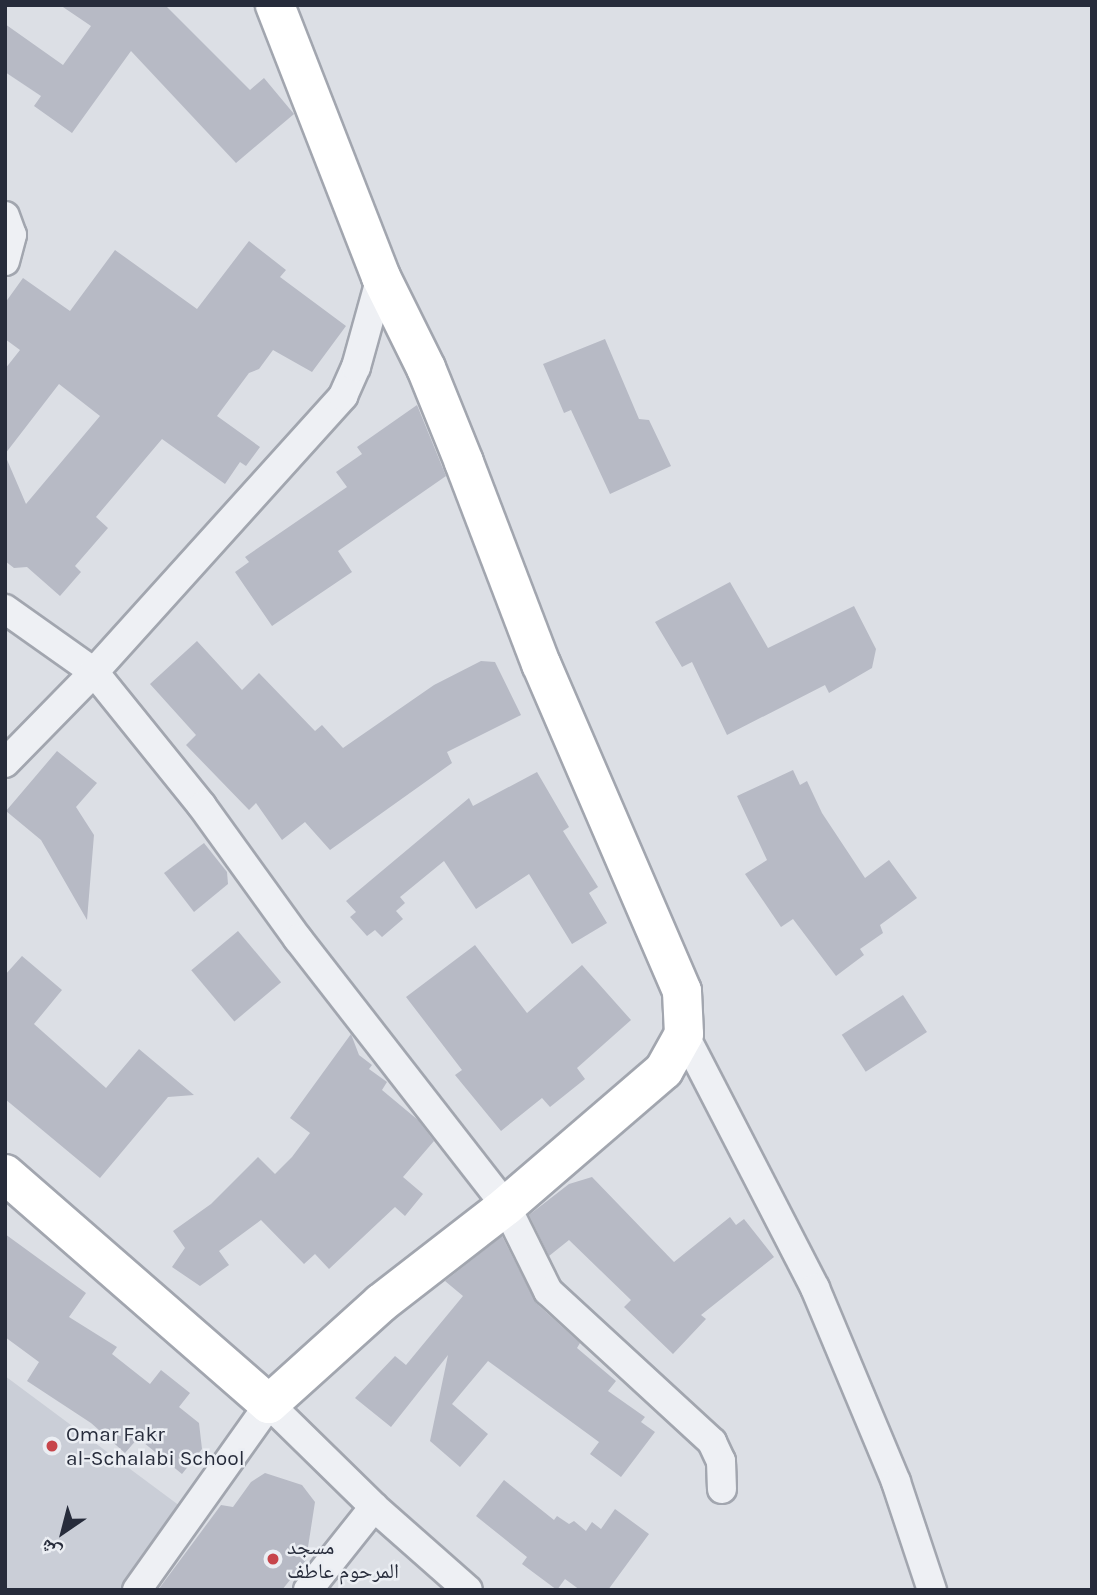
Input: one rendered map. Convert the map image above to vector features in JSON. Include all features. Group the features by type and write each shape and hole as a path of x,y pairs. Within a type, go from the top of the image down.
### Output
{"street":[{"path":"275,5 381,276 426,368 541,664 682,992 684,1034 772,1196 815,1288 896,1482 932,1590"},
{"path":"5,216 12,235 5,261"},
{"path":"5,762 94,672 343,396 356,367 381,276"},
{"path":"5,609 94,672 202,806 298,939 506,1206 548,1291 712,1443 720,1461 722,1489"},
{"path":"136,1590 269,1404 381,1303 506,1206 664,1070 684,1034"},
{"path":"5,1174 269,1404 374,1507 468,1590"},
{"path":"308,1590 374,1507"}],"shaded area":[{"name":"Omar Fakr al-Schalabi School","path":"5,1376 192,1515 134,1590 5,1590"}],"building":[{"path":"60,5 165,5 250,90 264,78 294,114 236,163 131,51 72,133 34,106 41,96 5,72 5,24 63,65 91,26"},
{"path":"249,241 286,270 280,277 346,326 312,372 273,350 259,369 249,373 217,416 260,447 246,466 240,462 225,484 162,439 96,517 108,528 75,566 81,572 60,596 27,567 14,568 5,561 5,455 26,504 100,416 59,384 5,454 5,369 20,350 5,339 5,303 23,278 70,311 115,250 197,309"},
{"path":"605,339 639,419 649,420 671,466 610,494 571,410 564,413 543,364"},
{"path":"417,405 446,476 338,551 352,572 272,626 235,572 249,562 245,557 347,487 336,472 362,454 357,447"},
{"path":"730,582 768,648 854,606 876,649 872,668 829,693 825,685 727,735 692,662 682,667 655,622"},
{"path":"197,641 242,690 259,673 315,731 322,725 343,748 434,685 481,661 495,662 521,715 447,752 452,763 330,850 305,822 282,840 256,803 249,810 186,745 196,735 150,684"},
{"path":"57,751 97,783 76,807 94,835 87,920 41,840 6,811"},
{"path":"793,770 800,785 807,781 822,813 865,878 889,860 917,898 880,925 883,933 860,949 864,955 836,976 793,919 781,927 745,874 767,860 737,796"},
{"path":"537,772 569,827 563,831 598,887 589,893 607,923 572,944 529,874 476,909 444,861 400,897 405,903 396,911 403,919 382,937 375,930 367,936 350,917 356,912 346,901 469,798 473,806"},
{"path":"204,843 227,872 228,884 194,912 164,873"},
{"path":"238,931 281,982 234,1022 191,970"},
{"path":"475,945 527,1013 582,965 631,1020 577,1068 585,1079 550,1107 542,1098 501,1131 455,1075 462,1070 406,997"},
{"path":"22,956 62,990 34,1024 106,1088 139,1049 194,1095 168,1097 100,1178 5,1099 5,975"},
{"path":"903,995 927,1032 866,1072 842,1035"},
{"path":"351,1034 359,1055 372,1065 369,1069 387,1082 382,1090 418,1120 434,1141 403,1177 423,1194 405,1216 395,1207 329,1269 315,1254 304,1264 261,1220 219,1251 229,1265 200,1286 172,1267 185,1248 173,1231 211,1204 258,1157 275,1174 292,1157 310,1133 290,1118"},
{"path":"592,1177 674,1262 730,1217 736,1225 744,1219 774,1257 701,1315 706,1319 673,1354 624,1307 631,1300 569,1240 549,1256 529,1215 569,1184"},
{"path":"5,1234 86,1293 69,1317 117,1347 112,1354 150,1384 161,1370 190,1393 179,1407 199,1423 202,1449 182,1474 138,1438 125,1453 91,1423 27,1381 39,1362 5,1337"},
{"path":"502,1236 536,1303 580,1343 577,1348 616,1381 608,1391 645,1417 641,1422 655,1432 621,1477 590,1454 599,1442 488,1361 452,1404 488,1434 460,1467 430,1441 448,1355 391,1427 355,1398 395,1356 406,1365 463,1296 445,1281"},
{"path":"265,1473 302,1485 315,1502 306,1560 282,1590 158,1590 221,1505 233,1507 251,1482"},
{"path":"504,1480 554,1520 557,1516 569,1524 574,1521 586,1531 592,1522 601,1529 615,1509 649,1534 608,1590 580,1590 565,1579 557,1590 522,1564 527,1557 476,1516"}],"place":[{"name":"Omar Fakr al-Schalabi School","path":"52,1446"},
{"name":"مسجد المرحوم عاطف","path":"273,1559"}]}
